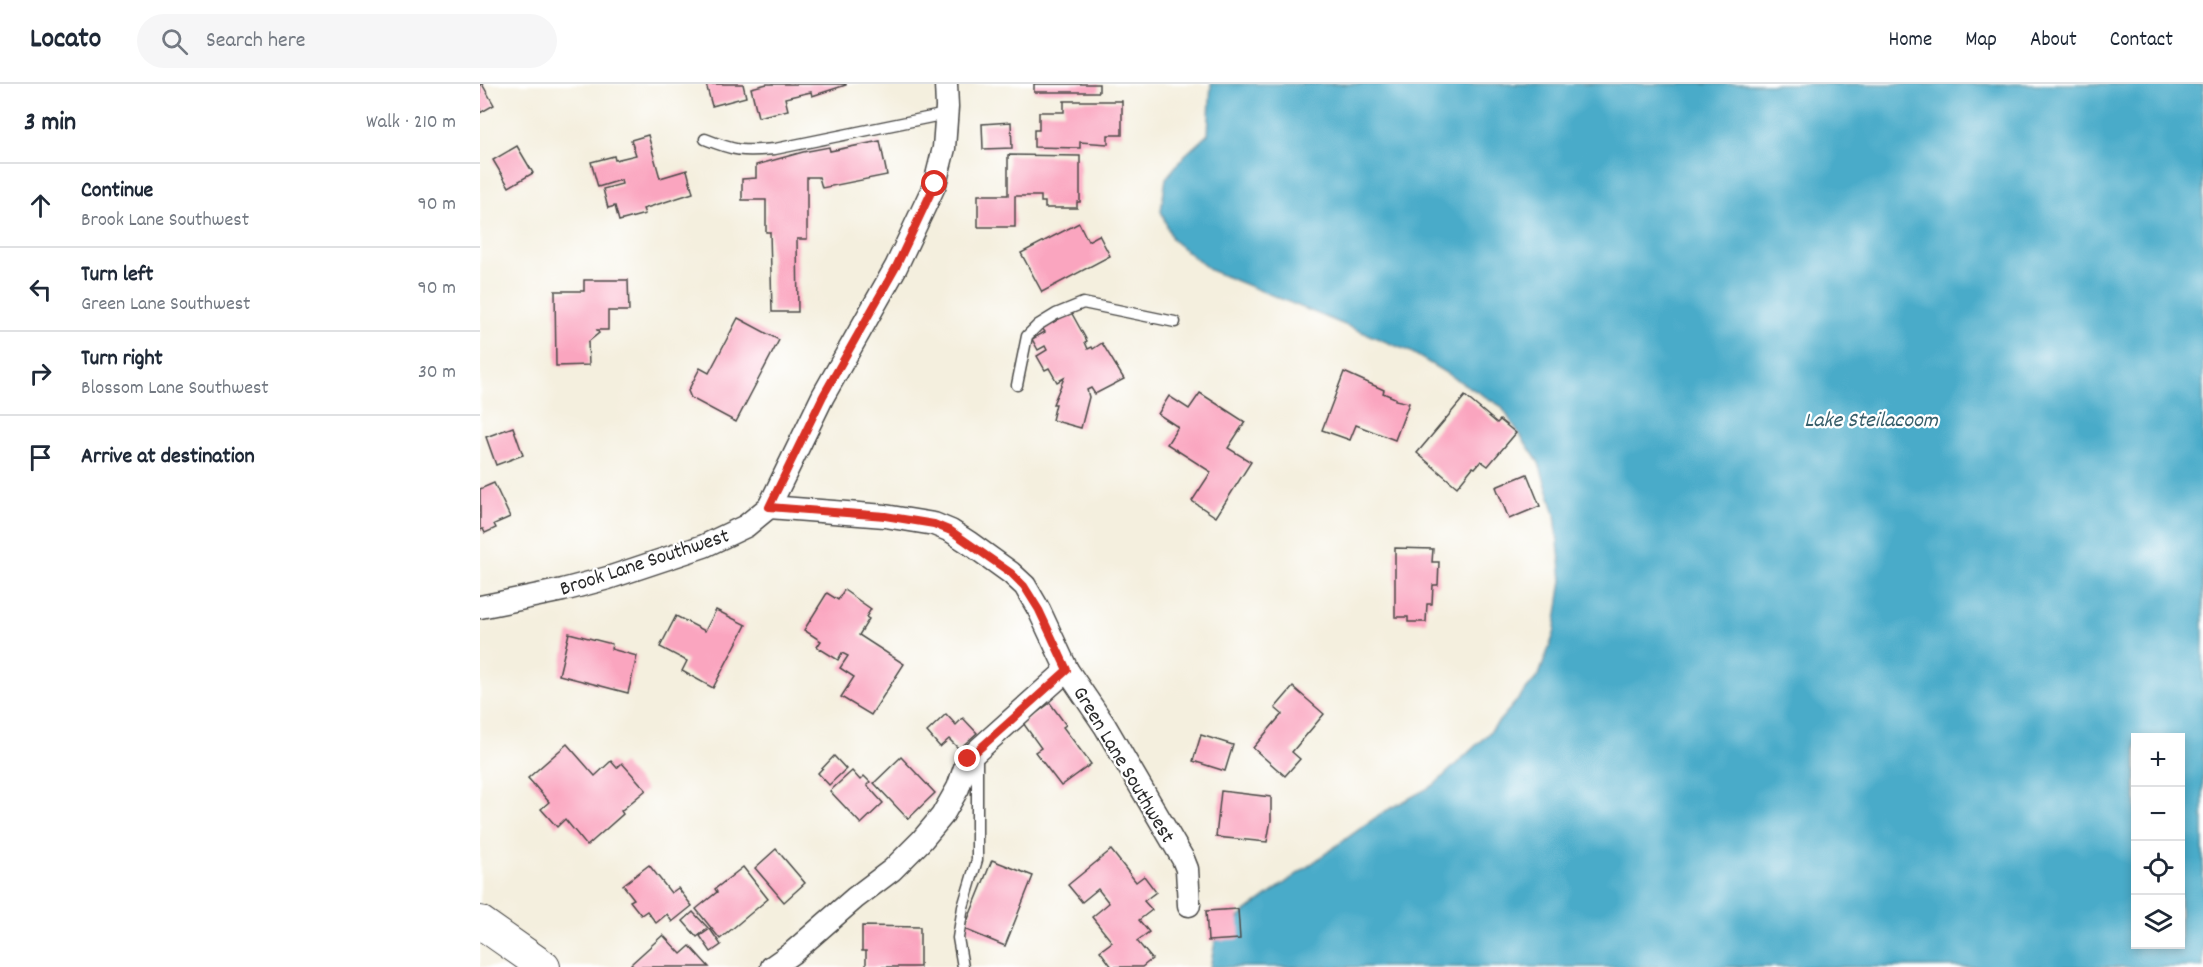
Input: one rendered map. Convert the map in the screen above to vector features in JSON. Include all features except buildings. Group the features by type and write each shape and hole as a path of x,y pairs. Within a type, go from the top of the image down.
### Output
{"street":[{"name":"Brook Lane Southwest","path":"480,607 575,587 704,546 746,526 769,507 823,396 896,267 935,184 944,147 946,84"},
{"name":"Green Lane Southwest","path":"769,507 885,516 934,524 951,531 1011,573 1024,586 1039,610 1067,670 1105,726 1183,859 1187,869 1189,905"},
{"path":"772,967 892,870 922,840 942,816 958,788 968,759 1067,670"},
{"path":"480,922 544,967"}],"lane":[{"path":"705,139 732,150 748,152 775,149 946,114"},
{"path":"1017,385 1027,336 1038,325 1056,314 1083,303 1175,322"},
{"path":"963,967 958,938 963,907 978,860 978,750"}],"water":[{"name":"Lake Steilacoom","path":"1211,84 2203,84 2203,967 1210,967 1215,942 1246,911 1382,813 1434,785 1488,734 1539,675 1554,634 1562,580 1555,514 1539,463 1501,406 1411,352 1210,270 1172,239 1161,211 1166,178 1185,155 1208,134"}],"route":[{"path":"935,184 896,267 823,396 769,507 885,516 934,524 969,542 1011,573 1024,586 1039,610 1067,670 968,759"}]}
